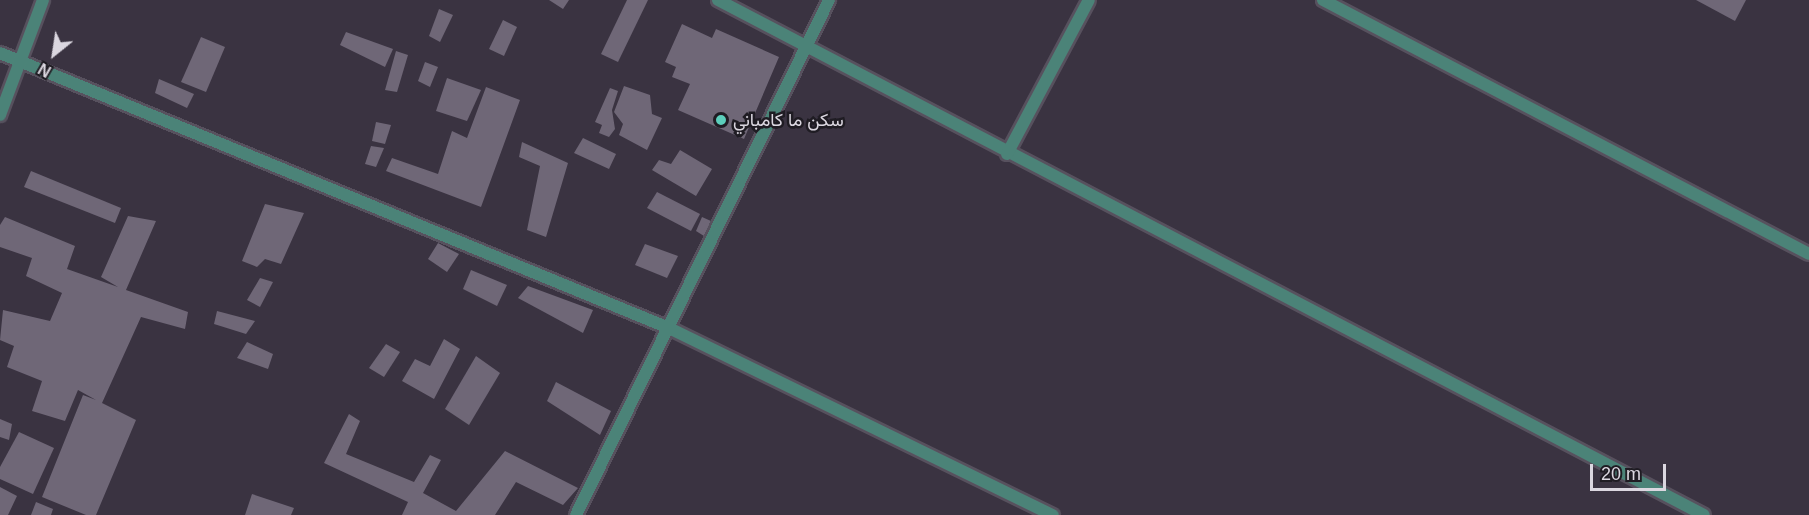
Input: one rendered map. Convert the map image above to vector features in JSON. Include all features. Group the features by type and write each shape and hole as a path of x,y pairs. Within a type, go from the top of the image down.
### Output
{"street":[{"path":"0,115 43,0"},
{"path":"718,0 807,44 1007,154 1704,515"},
{"path":"576,515 830,0"},
{"path":"1007,154 1089,0"},
{"path":"1323,0 1809,254"},
{"path":"0,52 669,328 1053,515"}],"building":[{"path":"549,0 569,0 563,9"},
{"path":"627,0 648,0 618,62 601,54"},
{"path":"1696,0 1746,0 1735,21"},
{"path":"439,9 453,15 440,42 429,36"},
{"path":"503,20 517,27 504,56 489,49"},
{"path":"682,24 712,38 716,29 779,57 744,139 678,110 690,84 672,77 676,67 665,62"},
{"path":"346,32 393,49 385,67 340,45"},
{"path":"201,37 225,47 206,92 181,82"},
{"path":"396,51 408,55 397,92 385,90"},
{"path":"425,62 438,67 430,87 418,81"},
{"path":"447,78 481,90 467,121 436,111"},
{"path":"159,79 194,94 187,108 155,93"},
{"path":"624,86 650,95 652,114 662,118 647,150 619,135 623,124 614,112"},
{"path":"486,87 520,100 481,207 386,171 392,158 438,174 452,131 467,138"},
{"path":"610,88 618,91 612,110 615,129 609,137 599,133 602,125 595,122"},
{"path":"376,122 391,125 385,144 372,141"},
{"path":"583,138 616,154 609,169 574,153"},
{"path":"522,142 568,163 546,237 527,230 540,166 519,157"},
{"path":"371,146 384,148 376,167 365,164"},
{"path":"680,150 712,169 696,196 652,170 659,160 671,164"},
{"path":"31,171 121,208 115,223 24,187"},
{"path":"657,192 700,214 691,231 647,208"},
{"path":"265,204 304,213 281,264 265,259 257,267 242,261"},
{"path":"128,216 156,221 126,290 188,312 185,329 141,317 102,403 136,420 96,515 86,515 42,497 83,395 96,400 78,390 65,421 32,411 42,381 7,367 14,346 0,340 3,310 50,321 62,293 26,276 32,258 0,247 0,225 5,217 75,246 67,269 118,287 101,277"},
{"path":"702,217 711,221 704,236 696,231"},
{"path":"438,243 459,254 447,272 428,259"},
{"path":"645,244 678,256 667,278 635,265"},
{"path":"471,270 507,285 497,306 463,289"},
{"path":"260,278 273,282 260,307 247,300"},
{"path":"528,286 593,310 583,333 518,298"},
{"path":"217,311 255,321 246,334 214,324"},
{"path":"444,339 460,349 434,399 402,381 415,359 430,366"},
{"path":"247,342 273,354 268,369 237,358"},
{"path":"386,344 400,352 384,377 369,368"},
{"path":"476,356 500,373 469,425 445,409"},
{"path":"556,382 611,411 600,435 547,401"},
{"path":"349,414 360,421 346,454 414,482 430,455 441,460 423,493 456,511 505,451 578,488 563,505 516,482 495,515 402,515 408,502 324,463"},
{"path":"0,419 12,424 9,440 0,437"},
{"path":"19,432 54,448 33,494 0,479 0,467"},
{"path":"0,487 17,496 8,515 0,515"},
{"path":"252,494 294,508 291,515 245,515"},
{"path":"36,502 53,509 51,515 31,515"}],"place":[{"name":"سكن ما كامباني","path":"721,120"}]}
